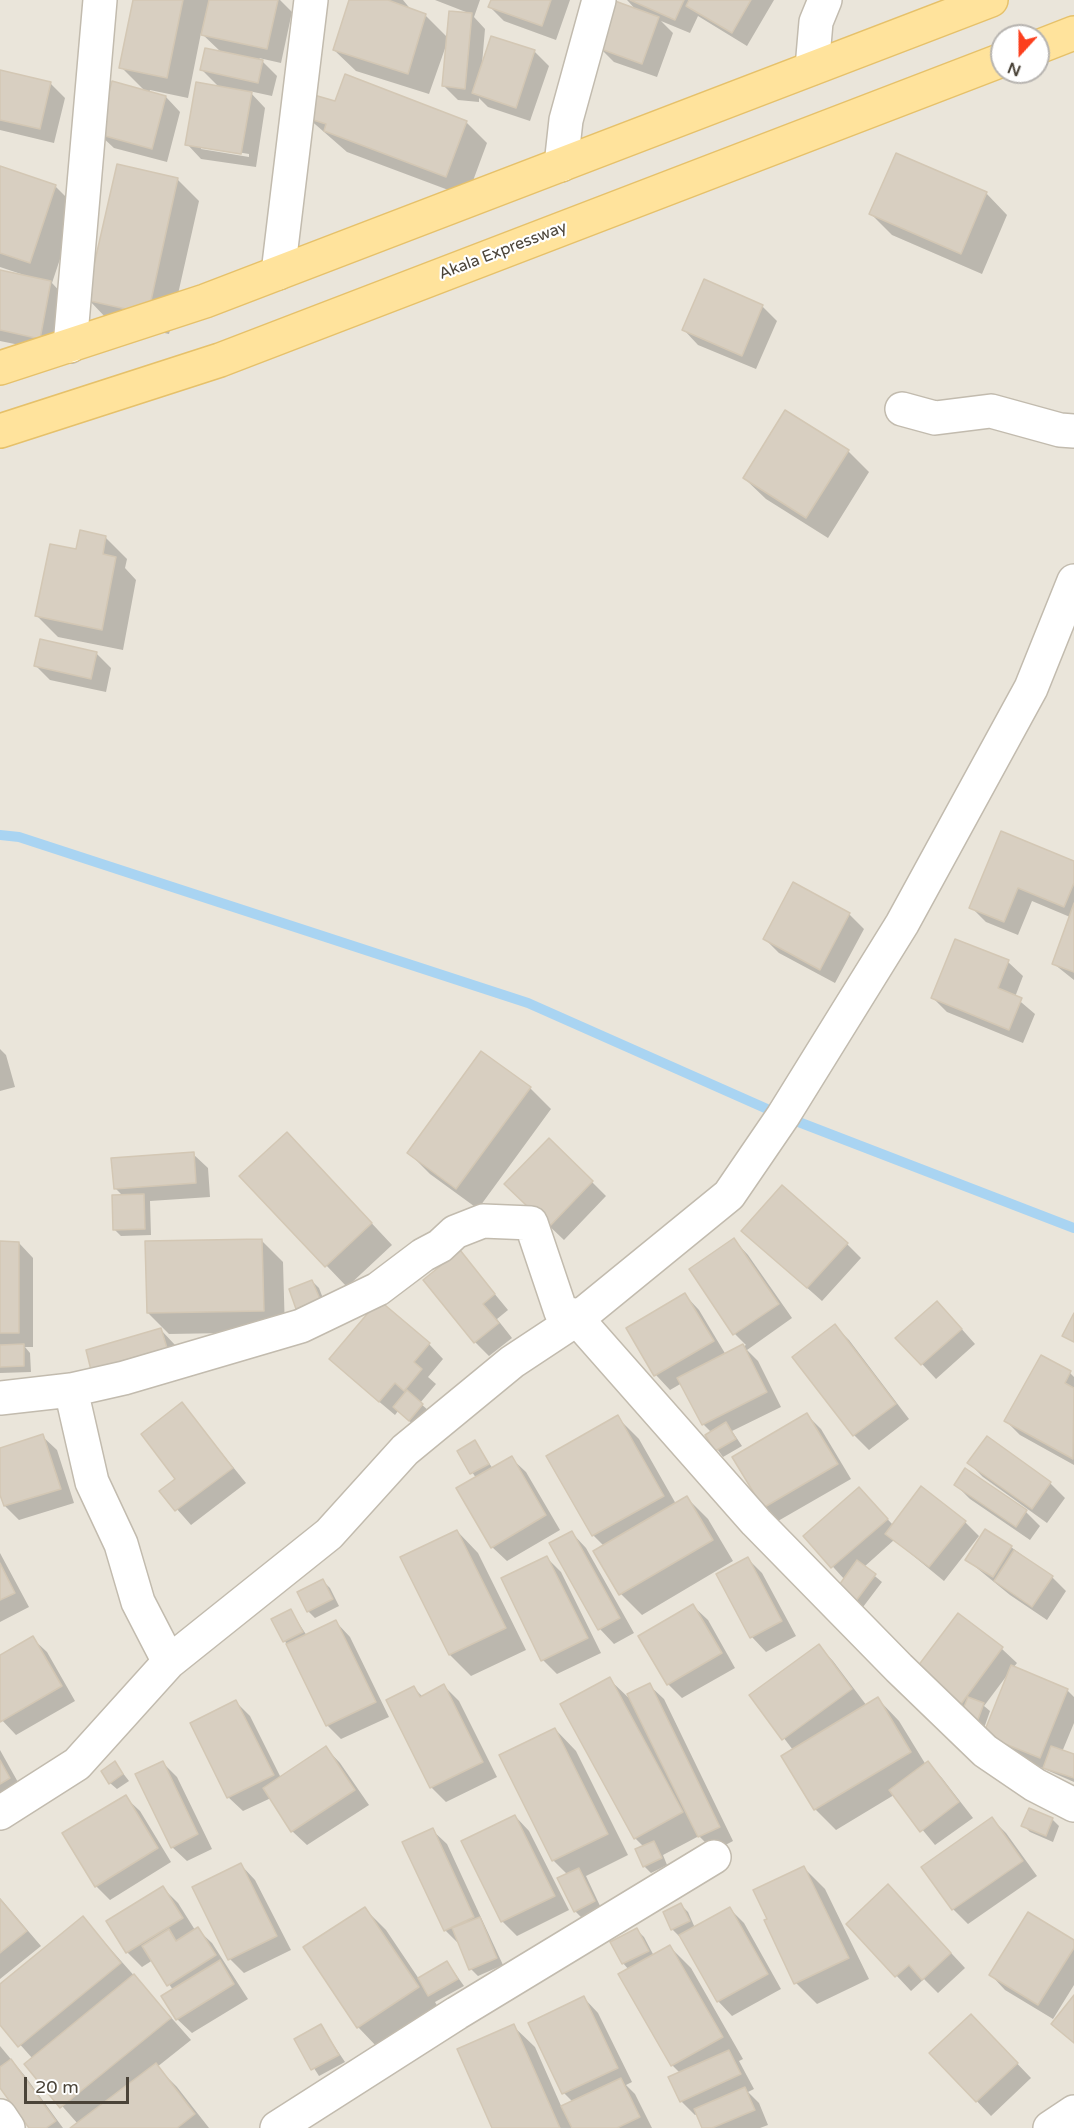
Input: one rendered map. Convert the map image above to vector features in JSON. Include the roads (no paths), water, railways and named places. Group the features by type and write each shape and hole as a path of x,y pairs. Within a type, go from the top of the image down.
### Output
{"main road":[{"path":"0,368 70,346 278,273 991,0"},
{"path":"1050,42 1074,33"},
{"name":"Akala Expressway","path":"0,431 220,360 990,65"}],"street":[{"path":"70,346 100,0"},
{"path":"278,273 311,0"},
{"path":"561,165 566,120 599,0"},
{"path":"812,69 816,22 825,0"},
{"path":"902,409 935,418 991,411 1060,430 1074,431"},
{"path":"0,1813 77,1764 169,1662 329,1534 405,1450 512,1362 578,1318 729,1195 783,1116 902,924 1031,688 1074,581"},
{"path":"0,1398 71,1390 124,1378 301,1326 378,1289 423,1255 440,1246 455,1232 483,1221 531,1223 561,1312 578,1318 756,1522 899,1668 985,1751 1035,1785 1074,1805"},
{"path":"71,1390 92,1482 121,1544 138,1602 169,1662"},
{"path":"277,2128 457,2013 714,1857"},
{"path":"0,2116 8,2128"}],"waterway":[{"path":"0,835 19,837 528,1003 783,1116 1074,1228"}]}
